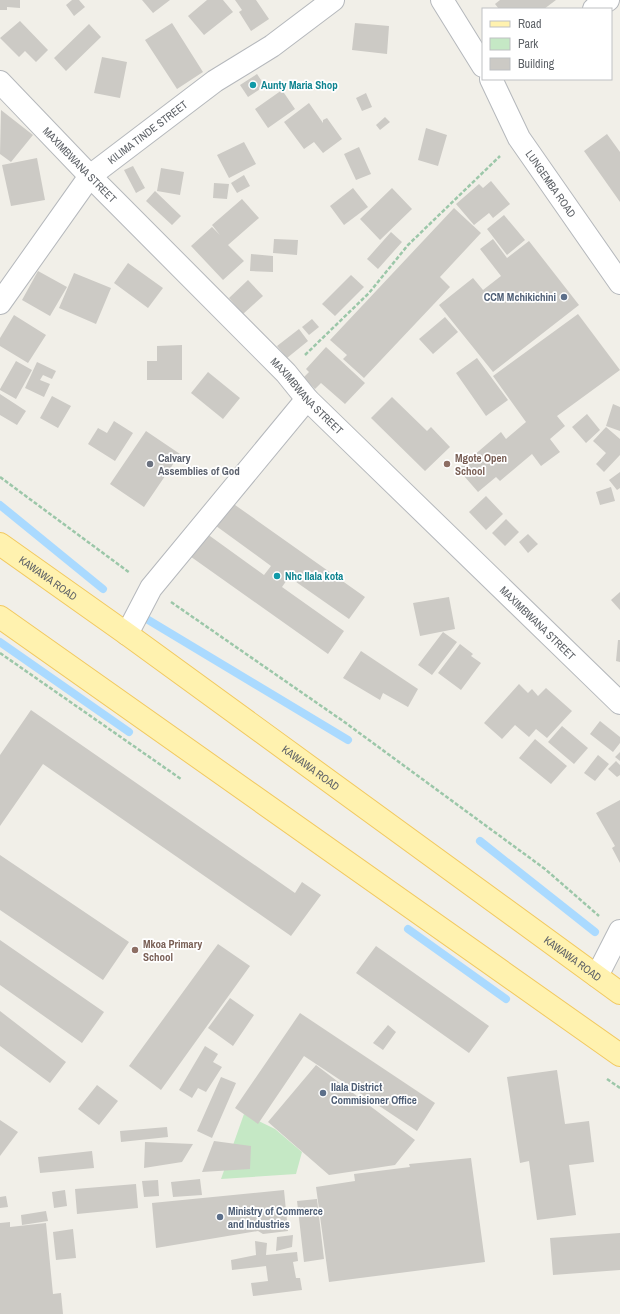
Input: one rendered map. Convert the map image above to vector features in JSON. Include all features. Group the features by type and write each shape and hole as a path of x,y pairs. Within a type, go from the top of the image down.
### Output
{"main road":[{"name":"KAWAWA ROAD","path":"0,544 127,634 620,993"},
{"path":"0,617 620,1055"}],"street":[{"name":"KILIMA TINDE STREET","path":"0,303 90,176 215,81 272,46 333,0"},
{"path":"442,0 482,64"},
{"path":"596,8 608,0"},
{"name":"LUNGEMBA ROAD","path":"491,80 519,138 620,283"},
{"name":"MAXIMBWANA STREET","path":"0,82 90,176 286,373 307,399 620,703"},
{"path":"127,634 151,588 307,399"},
{"path":"597,976 619,932"}],"path":[{"path":"286,373 368,293 408,245 519,138"},
{"path":"0,477 151,588 343,721 545,869 619,932"}],"green space":[{"path":"244,1114 275,1129 302,1152 296,1174 221,1179"}],"building":[{"path":"0,0 20,0 20,8 7,7 7,10 0,10"},
{"path":"72,0 79,0 85,7 74,16 66,5"},
{"path":"142,0 170,0 153,13"},
{"path":"207,0 223,0 233,12 204,35 188,16"},
{"path":"235,0 256,0 269,19 251,31 239,12 242,10"},
{"path":"500,0 556,0 545,8 498,8 495,4"},
{"path":"20,21 48,50 36,62 25,51 19,57 0,38"},
{"path":"172,23 203,72 177,89 145,40"},
{"path":"355,23 389,26 387,54 352,50"},
{"path":"89,24 101,37 66,71 54,58"},
{"path":"102,57 127,62 120,98 94,93"},
{"name":"Aunty Maria Shop","path":"257,74 265,86 248,97 240,85"},
{"path":"282,90 295,109 268,128 255,109"},
{"path":"366,93 372,107 362,111 356,98"},
{"path":"309,103 323,123 323,120 327,118 342,139 323,153 314,142 304,149 284,122"},
{"path":"1,110 33,135 11,162 0,154"},
{"path":"385,117 390,122 380,130 376,125"},
{"path":"426,128 447,135 438,166 418,160"},
{"path":"607,134 620,152 620,202 584,151"},
{"path":"244,142 256,164 229,178 217,155"},
{"path":"359,147 371,174 356,180 344,154"},
{"path":"37,158 45,200 11,206 2,165"},
{"path":"133,166 145,188 136,193 124,170"},
{"path":"161,168 184,172 180,195 157,191"},
{"path":"244,175 250,186 237,193 231,183"},
{"path":"491,181 510,204 493,218 489,213 474,225 456,204 479,184 483,188"},
{"path":"214,183 229,184 227,199 213,198"},
{"path":"353,188 368,207 344,225 330,206"},
{"path":"392,188 412,209 380,240 360,219"},
{"path":"155,191 181,216 172,225 146,201"},
{"path":"242,199 259,218 228,245 244,261 223,280 191,246 212,227 220,235 212,225"},
{"path":"454,208 481,233 440,277 450,287 364,378 343,359 347,355 330,340"},
{"path":"504,215 525,240 507,255 487,229"},
{"path":"391,232 402,242 378,269 367,259"},
{"path":"274,239 298,240 297,255 273,253"},
{"path":"493,239 507,258 529,241 579,305 493,372 439,305 473,278 483,290 501,276 480,249"},
{"path":"251,254 273,256 273,272 250,271"},
{"path":"128,263 163,288 148,308 114,283"},
{"path":"38,271 67,287 50,316 22,300"},
{"path":"74,273 111,288 96,324 59,308"},
{"path":"351,275 364,287 335,316 322,304"},
{"path":"248,280 263,296 243,314 229,298"},
{"path":"578,314 620,370 557,416 565,426 550,439 560,452 541,466 532,454 500,481 496,477 478,492 458,469 501,432 506,439 526,422 493,376"},
{"path":"14,315 46,335 28,363 0,346 0,338"},
{"path":"445,317 458,332 433,354 419,339"},
{"path":"312,319 319,327 309,335 302,327"},
{"path":"299,329 308,341 287,358 277,346"},
{"path":"182,345 182,380 147,380 147,361 157,361 157,346"},
{"path":"326,347 365,383 345,404 321,383 315,389 303,378 309,372 306,369"},
{"path":"477,358 508,400 486,416 456,373"},
{"path":"16,361 32,370 16,399 0,389"},
{"path":"37,362 56,371 52,379 43,375 40,380 50,384 44,397 25,388"},
{"path":"208,372 240,398 223,419 191,393"},
{"path":"0,394 26,411 17,425 0,415"},
{"path":"52,396 71,406 58,428 40,418"},
{"path":"392,397 427,431 431,427 450,447 425,471 371,418"},
{"path":"613,404 620,407 620,431 606,426"},
{"path":"587,414 600,430 586,443 572,427"},
{"path":"114,421 133,433 115,461 88,444 98,428 107,433"},
{"path":"606,427 620,439 620,455 604,472 596,464 606,453 593,441"},
{"path":"146,431 180,454 144,507 110,484"},
{"path":"620,472 620,488 617,490 609,480"},
{"path":"611,487 615,501 600,505 596,492"},
{"path":"486,496 503,514 486,530 469,512"},
{"name":"Nhc Ilala kota","path":"228,500 365,597 349,619 289,577 282,587 344,631 328,654 187,554 203,531 264,575 271,566 212,523"},
{"path":"506,519 519,532 505,546 492,533"},
{"path":"528,534 538,544 528,553 519,542"},
{"path":"620,592 620,610 611,600"},
{"path":"449,597 455,629 420,636 413,603"},
{"path":"443,632 457,642 432,675 418,665"},
{"path":"618,640 620,640 620,662 616,661"},
{"path":"460,644 473,654 471,656 481,663 461,690 438,673"},
{"path":"361,651 418,689 408,707 383,693 380,700 343,678"},
{"path":"519,684 528,693 532,689 538,696 546,688 572,711 547,738 536,729 529,737 515,725 502,739 484,723"},
{"path":"31,710 295,893 302,882 321,895 291,936 43,764 0,826 0,755"},
{"path":"600,721 620,737 620,743 613,752 590,734"},
{"path":"562,726 588,748 574,764 548,742"},
{"path":"535,739 567,766 551,784 519,758"},
{"path":"620,752 620,761 615,757"},
{"path":"598,755 609,764 595,781 584,773"},
{"path":"616,761 620,765 620,775 617,777 608,769"},
{"path":"620,800 620,863 612,848 615,846 596,813"},
{"path":"0,855 129,942 103,980 0,910"},
{"path":"0,940 104,1012 82,1043 0,985"},
{"path":"218,944 250,966 161,1090 129,1066"},
{"path":"376,946 489,1026 469,1053 356,973"},
{"path":"230,998 254,1015 233,1046 208,1028"},
{"path":"0,1011 66,1062 50,1083 0,1046"},
{"path":"300,1013 435,1103 417,1131 304,1056 258,1124 235,1108"},
{"path":"388,1025 396,1032 383,1050 373,1043"},
{"path":"205,1046 218,1054 213,1062 222,1067 206,1092 198,1088 192,1098 179,1090"},
{"name":"Ilala District Commisioner Office","path":"316,1065 415,1140 395,1165 329,1175 268,1122"},
{"path":"557,1070 565,1124 589,1121 594,1162 569,1165 576,1215 537,1220 529,1161 520,1163 507,1077"},
{"path":"221,1077 236,1083 212,1138 197,1131"},
{"path":"97,1085 118,1101 99,1125 78,1109"},
{"path":"0,1120 18,1132 0,1156"},
{"path":"167,1127 168,1137 121,1142 120,1131"},
{"path":"214,1141 251,1146 250,1169 202,1172"},
{"path":"145,1142 193,1144 182,1162 144,1168"},
{"path":"92,1151 94,1168 40,1173 38,1157"},
{"path":"471,1158 485,1262 329,1282 316,1187 355,1181 354,1174 410,1167 409,1164"},
{"path":"200,1179 202,1195 173,1197 171,1182"},
{"path":"158,1180 159,1196 144,1197 142,1181"},
{"path":"136,1184 138,1208 77,1214 75,1189"},
{"path":"65,1190 67,1206 54,1208 52,1192"},
{"name":"Ministry of Commerce and Industries","path":"284,1190 288,1231 263,1234 258,1231 156,1248 152,1203"},
{"path":"6,1196 8,1207 0,1208 0,1197"},
{"path":"317,1199 324,1259 304,1262 297,1201"},
{"path":"46,1211 48,1221 22,1225 21,1215"},
{"path":"10,1222 10,1227 46,1223 53,1294 61,1293 63,1314 0,1314 0,1223"},
{"path":"73,1229 76,1258 56,1260 53,1232"},
{"path":"620,1233 620,1270 553,1275 550,1238"},
{"path":"293,1235 292,1247 276,1251 277,1237"},
{"path":"255,1241 267,1243 266,1255 297,1252 298,1261 293,1262 296,1278 300,1278 302,1290 253,1296 251,1283 268,1281 266,1266 232,1270 231,1260 256,1255"}],"waterway":[{"path":"0,505 103,589"},
{"path":"145,618 348,740"},
{"path":"0,642 129,732"},
{"path":"480,841 595,932"},
{"path":"408,929 506,999"}],"place":[{"name":"Aunty Maria Shop","path":"253,85"},
{"name":"CCM Mchikichini","path":"564,297"},
{"name":"Calvary Assemblies of God","path":"150,464"},
{"name":"Mgote Open School","path":"447,464"},
{"name":"Nhc Ilala kota","path":"277,576"},
{"name":"Mkoa Primary School","path":"135,950"},
{"name":"Ilala District Commisioner Office","path":"323,1093"},
{"name":"Ministry of Commerce and Industries","path":"220,1217"}]}
